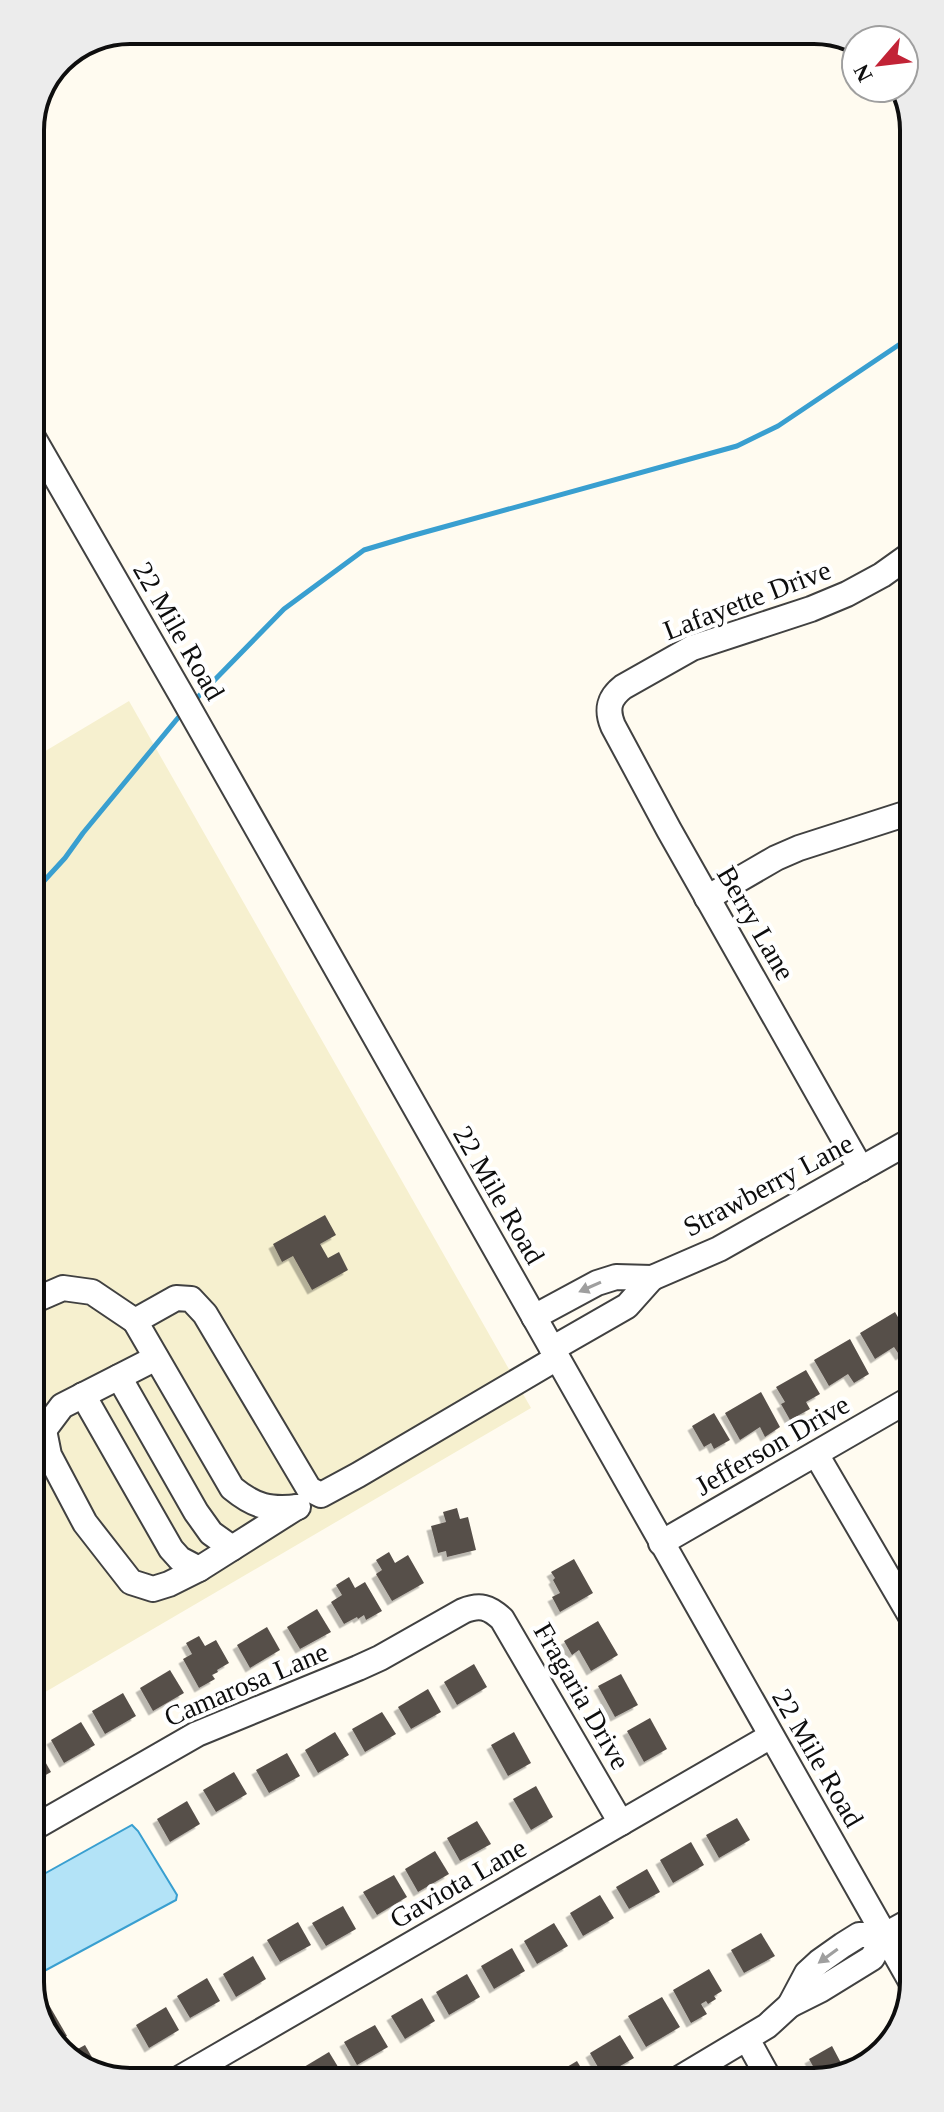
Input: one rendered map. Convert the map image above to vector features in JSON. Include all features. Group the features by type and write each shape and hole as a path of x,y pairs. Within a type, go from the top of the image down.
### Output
{"street":[{"name":"22 Mile Road","path":"44,457 900,1962"},
{"name":"Lafayette Drive","path":"609,703 623,687 692,648 828,603 865,585 900,562"},
{"name":"Berry Lane","path":"609,703 613,726 861,1169"},
{"path":"707,898 799,848 900,816"},
{"name":"Strawberry Lane","path":"83,1395 62,1406 44,1430 49,1455 85,1523 131,1582 153,1589 199,1569 554,1354 627,1306 652,1278 719,1249 900,1147"},
{"name":"Strawberry Lane","path":"534,1317 597,1283 616,1277 652,1278"},
{"path":"44,1296 63,1288 92,1292 135,1321 232,1488 245,1499 264,1507 297,1507"},
{"path":"135,1321 176,1298 191,1299 205,1314 309,1489 321,1495"},
{"path":"156,1358 83,1395 171,1549 180,1559 199,1569"},
{"path":"119,1377 196,1512 211,1533 232,1548"},
{"name":"Jefferson Drive","path":"661,1543 900,1405"},
{"path":"816,1454 900,1598"},
{"name":"Fragaria Drive","path":"484,1606 502,1619 621,1823"},
{"name":"Camarosa Lane","path":"44,1822 197,1734 358,1668 463,1611 484,1606"},
{"name":"Gaviota Lane","path":"197,2068 771,1736"},
{"path":"697,2068 767,2026 790,2005 872,1958 885,1935 900,1927"},
{"path":"747,2039 763,2068"}],"shaded area":[{"path":"129,701 531,1408 44,1693 44,752"}],"water":[{"path":"132,1825 177,1895 176,1900 44,1971 44,1874"}],"building":[{"path":"325,1215 336,1235 320,1244 328,1258 339,1252 348,1270 312,1290 293,1256 282,1262 273,1244"},
{"path":"895,1312 900,1321 900,1356 894,1347 875,1359 860,1333"},
{"path":"850,1339 869,1374 854,1383 848,1374 829,1386 814,1360"},
{"path":"806,1370 820,1394 806,1402 810,1409 790,1420 781,1404 785,1402 776,1387"},
{"path":"761,1392 780,1427 765,1437 760,1427 740,1440 725,1413"},
{"path":"714,1413 730,1440 714,1449 711,1443 704,1447 692,1426"},
{"path":"457,1508 460,1519 468,1517 476,1550 447,1557 446,1551 438,1553 431,1526 446,1522 443,1512"},
{"path":"389,1552 395,1563 408,1555 424,1583 392,1601 376,1574 382,1570 376,1560"},
{"path":"574,1559 593,1593 560,1612 552,1597 560,1593 551,1572"},
{"path":"349,1577 355,1588 365,1582 382,1611 366,1620 364,1615 344,1624 331,1602 342,1595 336,1585"},
{"path":"317,1609 331,1632 300,1649 287,1627"},
{"path":"598,1621 618,1655 591,1671 579,1650 572,1655 564,1641"},
{"path":"267,1627 280,1650 250,1668 237,1645"},
{"path":"199,1636 205,1646 216,1640 229,1663 212,1675 215,1679 199,1688 183,1659 192,1654 186,1643"},
{"path":"474,1664 487,1687 457,1705 444,1682"},
{"path":"170,1670 184,1693 153,1711 140,1688"},
{"path":"621,1674 638,1705 615,1717 598,1686"},
{"path":"428,1689 441,1712 411,1729 398,1707"},
{"path":"123,1693 136,1716 105,1734 92,1711"},
{"path":"382,1712 396,1734 365,1752 352,1729"},
{"path":"650,1718 667,1749 644,1762 627,1731"},
{"path":"81,1722 95,1745 64,1763 51,1740"},
{"path":"335,1732 349,1755 318,1773 305,1750"},
{"path":"514,1732 531,1763 508,1776 491,1745"},
{"path":"287,1753 300,1776 269,1793 256,1770"},
{"path":"44,1760 51,1772 44,1776"},
{"path":"234,1772 247,1794 216,1812 203,1790"},
{"path":"536,1786 553,1817 531,1830 513,1799"},
{"path":"187,1801 200,1824 170,1842 157,1819"},
{"path":"737,1818 750,1840 719,1858 706,1835"},
{"path":"477,1821 491,1844 460,1861 447,1838"},
{"path":"691,1842 704,1865 673,1883 660,1860"},
{"path":"435,1851 449,1874 418,1892 405,1869"},
{"path":"647,1869 660,1892 629,1909 616,1887"},
{"path":"394,1875 407,1897 377,1915 363,1892"},
{"path":"600,1895 614,1918 583,1936 570,1913"},
{"path":"343,1906 356,1929 326,1946 312,1923"},
{"path":"298,1922 311,1945 280,1962 267,1940"},
{"path":"554,1923 568,1946 537,1964 524,1941"},
{"path":"761,1933 775,1956 744,1973 731,1950"},
{"path":"512,1948 525,1971 494,1989 481,1966"},
{"path":"253,1956 266,1979 236,1997 223,1974"},
{"path":"709,1969 722,1991 708,2004 706,2001 701,2004 707,2014 691,2023 673,1990"},
{"path":"467,1974 480,1997 449,2015 436,1992"},
{"path":"207,1978 220,2001 190,2018 177,1996"},
{"path":"662,1997 680,2027 646,2047 628,2016"},
{"path":"422,1998 435,2021 405,2039 391,2016"},
{"path":"49,2005 67,2036 62,2035"},
{"path":"166,2007 179,2030 149,2048 136,2025"},
{"path":"375,2025 388,2047 357,2065 344,2042"},
{"path":"620,2035 634,2058 617,2068 598,2068 590,2053"},
{"path":"85,2045 93,2060 87,2057 77,2050"},
{"path":"832,2046 841,2063 814,2068 809,2059"},
{"path":"329,2052 339,2068 302,2068"},
{"path":"577,2061 581,2068 565,2068"}],"waterway":[{"path":"195,700 284,609 364,550 737,446 778,426 900,344"},
{"path":"44,881 182,713"}]}
